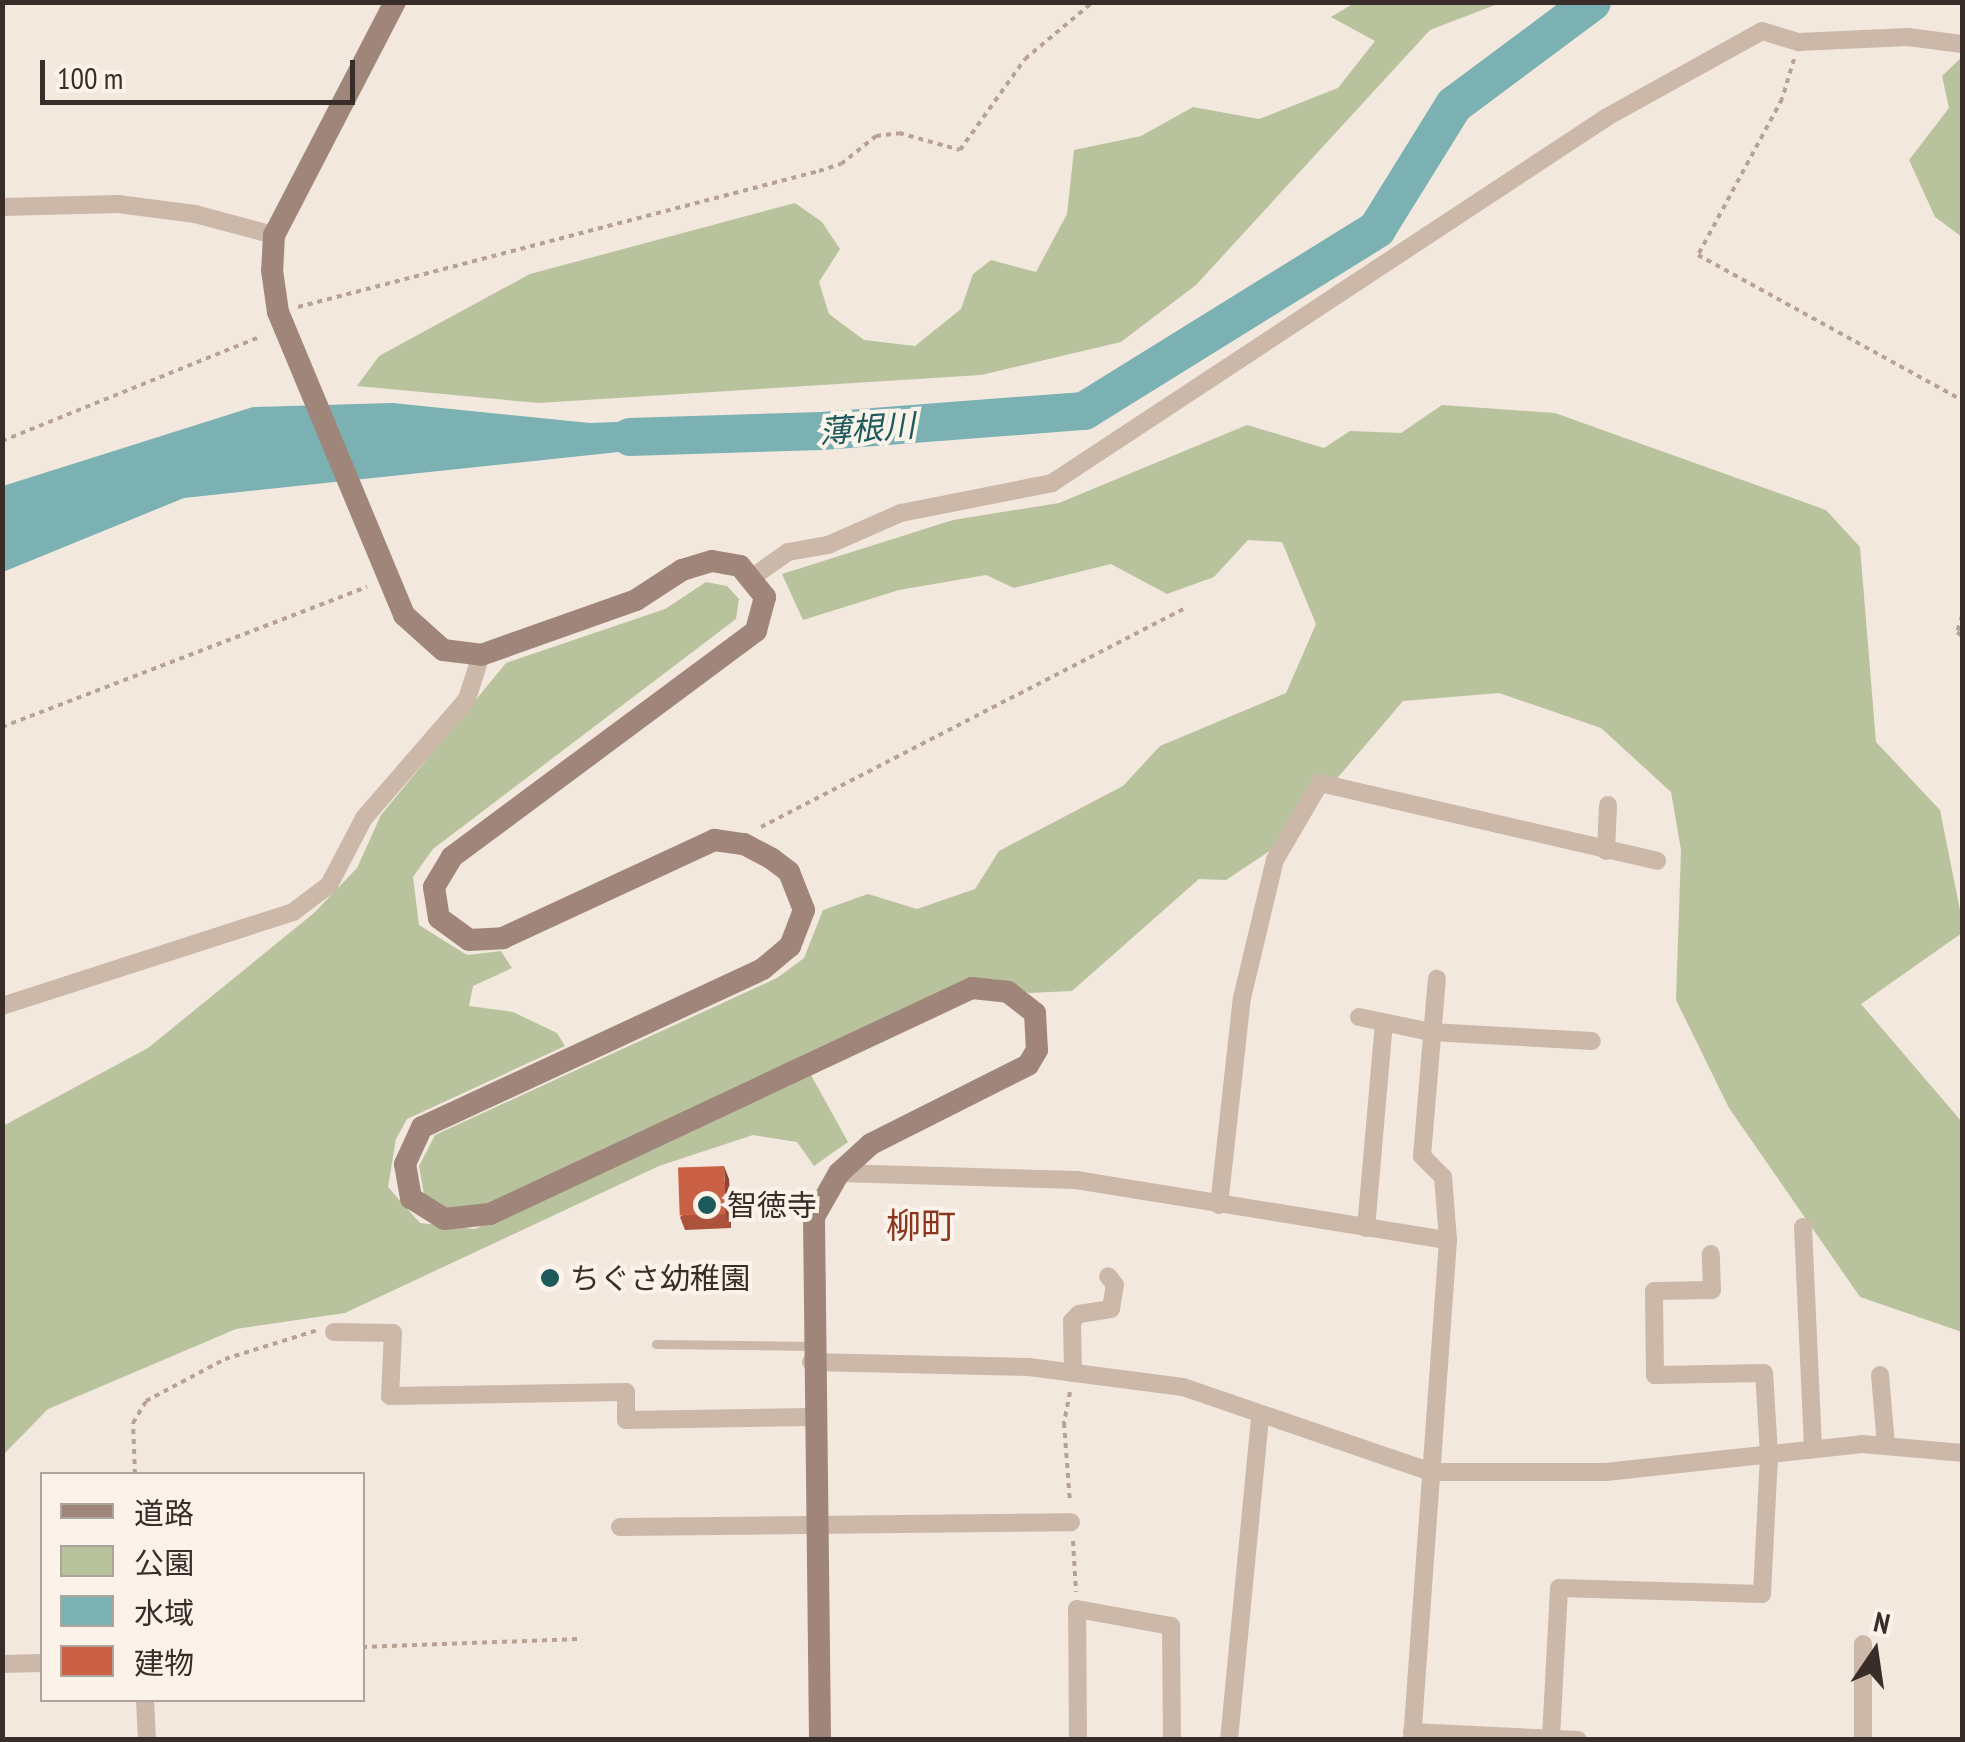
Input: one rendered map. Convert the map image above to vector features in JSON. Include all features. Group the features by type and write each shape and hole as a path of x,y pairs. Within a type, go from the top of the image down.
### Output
{"street":[{"path":"395,2 274,234 278,312 404,615 428,640 461,655 481,655 650,594 698,564 728,562 754,576 765,597 756,631 452,857 440,870 434,906 452,932 487,942 694,844 744,844 789,872 800,891 802,930 780,958 422,1127 410,1144 405,1184 426,1213 469,1220 490,1214 972,988 1008,992 1036,1013 1037,1050 1028,1065 911,1120 839,1173 814,1217 811,1354 820,1740"},
{"path":"754,576 788,552 828,545 900,513 1052,483 1607,118 1762,30 1799,42 1908,37 1962,44"},
{"path":"2,208 118,204 195,214 274,234"},
{"path":"2,1006 294,912 329,885 364,818 468,698 481,655"},
{"path":"1220,1205 1246,980 1276,860 1320,783 1657,861"},
{"path":"1606,851 1608,805"},
{"path":"1438,979 1422,1156 1443,1177 1448,1240 1412,1736 1578,1740"},
{"path":"1360,1018 1431,1032 1592,1041"},
{"path":"1366,1228 1384,1022"},
{"path":"839,1173 1076,1180 1448,1240"},
{"path":"1803,1228 1813,1446"},
{"path":"1551,1738 1559,1588 1762,1594 1769,1454 1764,1372 1655,1375 1654,1291 1712,1290 1711,1254"},
{"path":"1073,1373 1072,1321 1079,1314 1111,1309 1116,1285 1108,1276"},
{"path":"334,1332 393,1333 390,1396 626,1392 626,1420 813,1417"},
{"path":"811,1354 1073,1373 1183,1387 1260,1418 1431,1472 1606,1472 1813,1446 1886,1445 1962,1454"},
{"path":"1880,1376 1886,1445"},
{"path":"1229,1740 1260,1418"},
{"path":"620,1527 815,1528 1071,1522"},
{"path":"1078,1740 1077,1609 1171,1626 1172,1740"},
{"path":"1862,1740 1863,1644"},
{"path":"2,1664 40,1663"},
{"path":"146,1702 147,1740"}],"lane":[{"path":"656,1344 811,1354"}],"path":[{"path":"2,441 266,334 278,312 819,172 841,164 876,136 899,133 960,150 1026,59 1093,2"},
{"path":"1799,42 1782,99 1698,254 1962,400"},
{"path":"2,727 389,580"},
{"path":"744,844 754,831 1186,608"},
{"path":"1962,616 1957,632 1962,636"},
{"path":"135,1472 132,1423 146,1401 224,1359 313,1330 334,1332"},
{"path":"1073,1373 1064,1424 1077,1609"},
{"path":"365,1647 578,1639"}],"green space":[{"path":"1500,3 1430,30 1196,285 1121,342 981,375 538,403 357,386 379,356 530,274 795,203 822,222 840,249 819,282 829,314 864,340 915,346 961,309 973,274 991,260 1036,272 1067,214 1074,150 1141,136 1193,107 1259,119 1338,88 1375,41 1331,17 1351,5"},
{"path":"1962,57 1962,237 1935,217 1909,160 1949,108 1942,76"},
{"path":"1442,405 1555,413 1826,510 1860,547 1876,742 1940,810 1962,920 1962,933 1861,1004 1962,1122 1962,1332 1860,1297 1729,1108 1676,1000 1681,850 1671,792 1601,728 1499,693 1403,701 1282,843 1226,880 1199,879 1072,991 1029,993 995,979 970,980 487,1205 448,1208 424,1194 419,1166 435,1135 777,978 804,958 823,910 868,894 917,909 975,889 999,851 1123,786 1160,746 1286,693 1316,624 1282,542 1248,540 1214,577 1167,594 1111,564 1014,588 986,575 899,590 803,620 782,574 953,520 1059,503 1247,425 1324,448 1350,431 1401,433"},
{"path":"706,582 727,586 739,599 736,619 433,849 413,877 419,925 467,955 501,951 512,968 473,986 469,1006 513,1012 557,1033 565,1046 407,1119 396,1139 388,1187 420,1223 475,1229 811,1075 848,1142 814,1166 797,1142 753,1135 659,1166 345,1313 236,1329 48,1409 3,1455 3,1126 148,1048 314,913 357,868 381,815 506,663 665,609"}],"water":[{"path":"393,403 590,423 693,419 675,446 184,498 3,572 3,486 253,407"}],"building":[{"name":"智徳寺","path":"724,1166 726,1214 680,1216 678,1168"}],"waterway":[{"name":"薄根川","path":"630,437 822,431 1084,411 1377,229 1454,105 1592,2"}],"place":[{"name":"智徳寺","path":"707,1205"},
{"name":"ちぐさ幼稚園","path":"550,1278"}],"district":[{"name":"柳町","path":"921,1225"}]}
